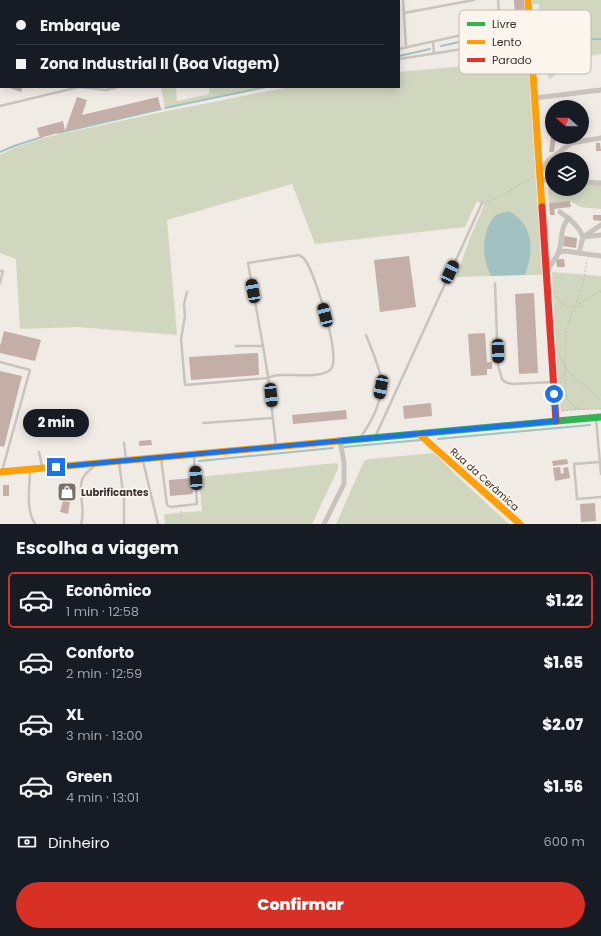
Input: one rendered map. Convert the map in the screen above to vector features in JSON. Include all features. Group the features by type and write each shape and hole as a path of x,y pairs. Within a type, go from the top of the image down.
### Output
{"main road":[{"path":"528,0 529,10"},
{"path":"533,74 556,421"},
{"path":"1,472 598,417"},
{"name":"Rua da Cerâmica","path":"419,434 520,524"}],"street":[{"path":"535,98 601,90"},
{"path":"540,172 548,161 571,143 601,138"},
{"path":"540,180 545,180"},
{"path":"589,182 601,183"},
{"path":"560,212 569,218 581,232 583,237 579,253"},
{"path":"546,270 558,253 561,232 564,223 569,218"},
{"path":"583,237 601,225"},
{"path":"583,237 601,235"},
{"path":"558,253 564,251 601,256"},
{"path":"324,524 344,484 344,462 340,441"}],"lane":[{"path":"403,0 406,47"},
{"path":"404,13 474,0"},
{"path":"498,0 499,10"},
{"path":"400,49 459,36"},
{"path":"432,42 434,54"},
{"path":"400,60 459,50"},
{"path":"0,106 76,88"},
{"path":"89,88 106,90 114,88"},
{"path":"375,438 482,203"},
{"path":"187,292 184,304 181,339 186,385 268,378 278,375 304,376 327,372 333,364 332,343 322,301 308,265 299,255 248,263 268,378 276,447"},
{"path":"0,271 3,271 0,283"},
{"path":"495,283 498,365 502,379 505,382 512,384 554,382"},
{"path":"359,439 368,427 374,414 381,387 380,374 366,335"},
{"path":"236,346 263,346"},
{"path":"0,362 30,370 1,472"},
{"path":"598,417 601,474"},
{"path":"203,423 273,418"},
{"path":"124,443 124,524"},
{"path":"39,452 42,468"},
{"path":"161,457 167,505 195,505 198,502 194,454"},
{"path":"142,459 158,524"},
{"path":"600,462 574,464 577,499 601,497"},
{"path":"81,524 83,506 81,490 82,480 96,463"},
{"path":"30,469 28,506 35,524"}],"path":[{"path":"482,203 496,199 540,172"},
{"path":"579,409 574,407 568,401 565,387 567,324 583,284 587,254"},
{"path":"547,281 561,303 565,306 575,307 601,291"},
{"path":"565,367 574,378 597,395 601,401"},
{"path":"556,412 579,409 601,409"},
{"path":"181,506 182,524"}],"green space":[{"path":"532,0 601,0 601,54 591,56 591,10 539,10 539,4 533,4"},
{"path":"459,66 459,74 529,74 542,275 525,275 528,267 487,230 485,254 488,270 491,276 456,277 484,205 477,201 465,227 315,244 292,184 167,220 177,335 78,327 20,329 16,259 0,253 0,155 14,148 47,137 268,91 286,88 400,88 400,72"},
{"path":"548,74 557,74 549,79"},
{"path":"161,88 176,88 177,101 209,94 209,88 262,88 165,108"},
{"path":"589,182 601,183 601,209 580,207 570,201 549,203 549,196 589,196"},
{"path":"552,272 601,276 601,409 561,411 557,368"},
{"path":"434,453 509,524 336,524 364,461 369,459"},
{"path":"338,464 338,469 312,524 165,524 164,514 202,511 199,477"}],"water":[{"path":"510,212 518,217 528,232 531,248 528,266 525,275 491,276 486,262 484,247 486,232 489,224 496,215"}],"building":[{"path":"514,0 524,0 525,10 515,10"},
{"path":"10,88 23,88 21,92"},
{"path":"77,97 87,100 82,115 158,97 161,109 65,131"},
{"path":"63,121 65,131 40,138 37,128"},
{"path":"596,143 600,143 601,151 596,151"},
{"path":"550,144 555,144 554,152 549,152"},
{"path":"570,201 571,207 554,209 555,215 550,215 549,203"},
{"path":"593,215 601,215 601,221 593,220"},
{"path":"564,236 577,238 576,248 563,246"},
{"path":"409,256 416,307 380,312 374,260"},
{"path":"556,259 564,259 565,267 557,267"},
{"path":"534,293 538,373 519,374 515,294"},
{"path":"4,331 41,340 35,361 0,353 0,346"},
{"path":"485,333 487,362 492,362 492,369 487,369 487,375 471,376 468,334"},
{"path":"258,353 259,375 191,380 189,357"},
{"path":"0,371 22,376 4,447 0,446"},
{"path":"431,403 432,416 404,419 403,406"},
{"path":"346,410 347,419 293,424 292,415"},
{"path":"151,440 152,445 139,446 139,441"},
{"path":"567,459 568,464 553,466 552,461"},
{"path":"560,467 561,474 564,473 563,468 568,467 570,478 555,481 553,468"},
{"path":"192,478 193,494 170,496 169,480"},
{"path":"3,485 9,485 9,496 3,496"},
{"path":"63,485 72,493 66,499 58,490"},
{"path":"63,500 70,502 68,514 60,512"},
{"path":"595,503 596,521 581,522 580,504"}],"waterway":[{"path":"591,39 601,39"},
{"path":"441,46 459,42"},
{"path":"400,56 430,49"},
{"path":"165,108 261,88"},
{"path":"58,133 161,109"},
{"path":"0,152 42,137"},
{"path":"438,439 590,425"},
{"path":"344,447 421,440"},
{"path":"199,461 333,448"}],"traffic: fast":[{"path":"339,441 601,417"}],"traffic: slow":[{"path":"528,0 529,10"},
{"path":"533,74 542,207"},
{"path":"419,434 520,524"},
{"path":"0,472 339,441"}],"traffic: jam":[{"path":"542,207 556,421"}],"place":[{"name":"Lubrificantes","path":"67,492"}],"route":[{"path":"56,467 556,421 554,394"}]}
